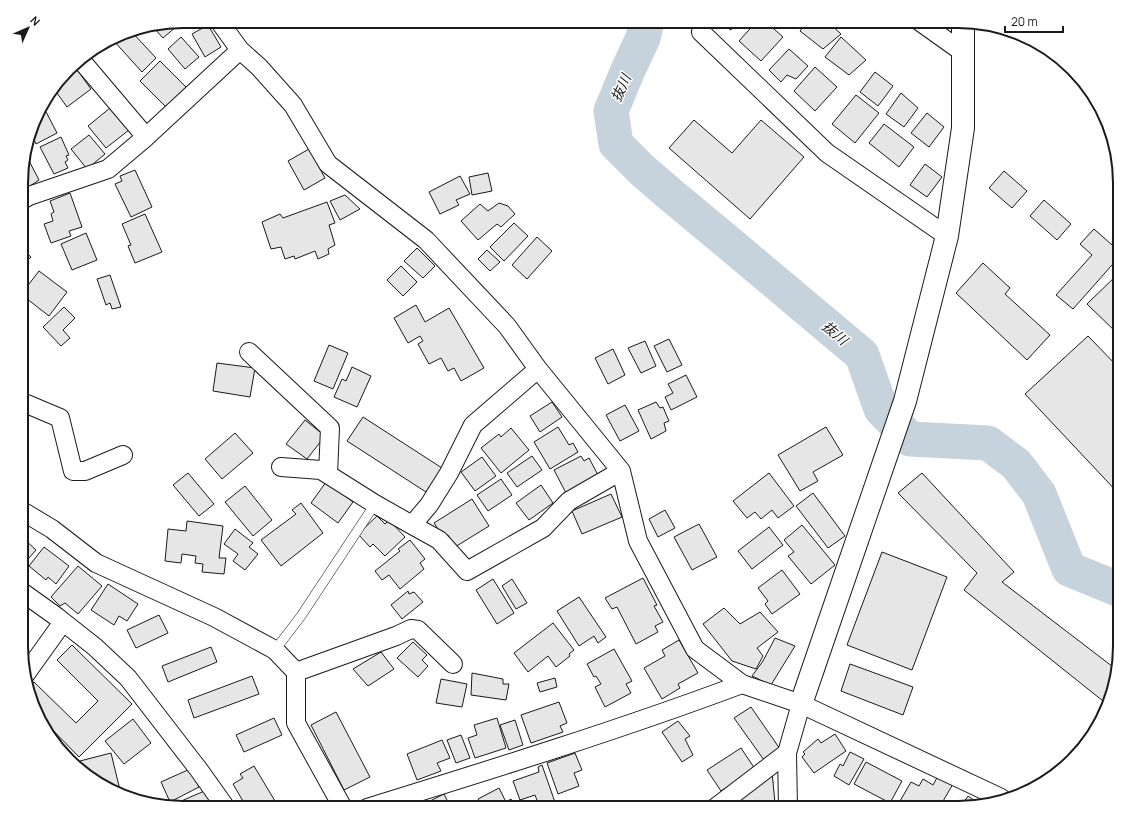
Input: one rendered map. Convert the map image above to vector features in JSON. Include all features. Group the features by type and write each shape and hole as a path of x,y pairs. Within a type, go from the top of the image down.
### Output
{"street":[{"path":"224,28 240,50 259,67 293,105 328,164 426,240 507,326 538,369 621,471 638,541 695,649 742,684 800,704 997,796"},
{"path":"702,28 701,32 827,152 947,236"},
{"path":"929,28 964,53"},
{"path":"788,801 787,753 800,704 890,448 905,401 947,236 963,128 964,28"},
{"path":"28,197 108,169 146,137 240,50"},
{"path":"84,64 146,137"},
{"path":"249,352 330,428 328,474"},
{"path":"412,525 429,505 449,473 473,425 538,369"},
{"path":"28,405 60,418 73,471 86,472 123,455"},
{"path":"281,467 321,470 375,504 439,540 467,571 543,528 569,501 621,471"},
{"path":"28,514 52,529 96,563 214,617 275,650 296,672 296,723 340,801"},
{"path":"28,596 94,647 128,678 221,801"},
{"path":"29,669 63,622"},
{"path":"296,672 396,636 411,629 418,630 452,664"},
{"path":"389,801 674,710 742,684"},
{"path":"724,801 787,753"}],"lane":[{"path":"275,650 301,616 375,504"}],"building":[{"path":"175,28 163,38 156,30"},
{"path":"203,28 210,28 221,47 205,57 192,34"},
{"path":"751,28 773,28 783,37 761,61 739,41"},
{"path":"802,28 835,28 841,34 823,49 800,31"},
{"path":"135,35 156,58 142,72 116,43"},
{"path":"181,37 199,57 185,69 168,49"},
{"path":"841,37 866,60 849,75 825,57"},
{"path":"789,49 808,66 796,79 787,75 781,82 769,70"},
{"path":"160,61 186,87 166,107 140,81"},
{"path":"815,67 837,87 815,111 794,91"},
{"path":"77,70 91,89 67,107 57,93"},
{"path":"875,72 893,86 878,106 860,92"},
{"path":"901,93 918,108 904,127 886,114"},
{"path":"856,95 879,113 855,143 832,124"},
{"path":"110,108 129,130 106,148 88,126"},
{"path":"46,111 57,133 36,144 34,140"},
{"path":"927,113 944,127 929,147 911,133"},
{"path":"694,120 732,153 761,120 804,157 750,219 669,148"},
{"path":"884,124 914,147 899,167 869,143"},
{"path":"89,135 105,154 87,169 71,149"},
{"path":"61,137 69,155 66,156 68,160 65,162 68,168 54,174 40,147"},
{"path":"309,149 325,178 304,190 288,161"},
{"path":"29,161 39,180 28,187"},
{"path":"925,164 942,177 927,197 910,185"},
{"path":"135,170 152,207 131,217 115,184 122,181 120,176"},
{"path":"1004,171 1027,191 1012,208 989,188"},
{"path":"488,173 492,191 472,195 469,177"},
{"path":"460,176 470,194 456,200 459,205 440,214 429,192"},
{"path":"70,193 82,227 69,231 71,236 51,243 44,224 53,221 51,214 54,212 50,201"},
{"path":"345,195 360,209 340,220 330,201"},
{"path":"1044,200 1071,224 1057,240 1030,216"},
{"path":"327,202 335,223 329,225 335,245 328,249 329,254 318,259 315,251 295,259 294,256 285,259 281,247 271,249 262,222 280,214 283,218"},
{"path":"499,203 508,206 515,214 501,227 497,224 478,240 461,221 480,204 488,211"},
{"path":"145,214 162,252 135,263 128,246 131,245 122,224"},
{"path":"514,223 528,236 504,261 490,247"},
{"path":"1094,229 1113,246 1113,264 1073,309 1056,295 1092,255 1080,244"},
{"path":"86,233 97,260 72,270 61,244"},
{"path":"537,237 552,251 527,279 512,265"},
{"path":"417,248 435,266 423,278 404,261"},
{"path":"487,250 500,262 490,271 478,259"},
{"path":"983,263 1010,288 1005,294 1050,335 1027,360 956,293"},
{"path":"401,266 417,282 403,296 387,280"},
{"path":"39,271 67,292 49,316 28,300 28,285"},
{"path":"110,275 121,307 112,309 110,303 106,305 97,279"},
{"path":"1113,279 1113,329 1087,304"},
{"path":"416,305 425,322 449,308 484,368 461,381 454,368 448,371 441,358 429,364 418,344 423,341 420,336 408,343 394,318"},
{"path":"64,307 75,318 63,330 70,338 61,346 43,327"},
{"path":"1088,336 1113,362 1113,488 1025,394"},
{"path":"669,339 682,365 667,372 654,346"},
{"path":"645,341 656,366 641,373 628,348"},
{"path":"329,345 348,353 333,389 314,381"},
{"path":"613,349 625,375 608,384 595,358"},
{"path":"217,363 255,368 250,397 213,391"},
{"path":"352,367 371,376 357,407 334,397 342,379 346,381"},
{"path":"686,375 697,397 671,410 665,397 673,393 668,384"},
{"path":"552,402 562,417 540,432 530,416"},
{"path":"656,402 660,408 663,407 669,421 664,423 666,431 651,439 638,410"},
{"path":"625,405 639,431 620,441 606,415"},
{"path":"363,417 442,468 426,492 347,441"},
{"path":"305,420 325,436 307,459 286,444"},
{"path":"558,427 569,445 573,443 578,452 550,469 534,442"},
{"path":"826,427 843,455 813,472 818,481 800,491 778,455"},
{"path":"511,428 529,450 501,473 481,448 499,434 501,437"},
{"path":"235,433 253,453 222,479 205,459"},
{"path":"532,456 542,470 517,487 507,473"},
{"path":"581,456 584,461 589,458 598,475 566,493 554,470"},
{"path":"482,457 496,476 475,491 461,472"},
{"path":"188,473 214,504 199,516 173,485"},
{"path":"769,473 794,506 778,518 772,510 761,519 755,512 747,518 733,501"},
{"path":"922,473 1014,572 1002,582 1112,666 1103,701 964,590 977,573 898,493"},
{"path":"501,479 512,495 488,511 477,495"},
{"path":"326,482 353,502 338,523 311,503"},
{"path":"541,485 553,503 529,520 516,503"},
{"path":"245,486 272,520 253,536 225,502"},
{"path":"813,493 845,536 828,548 796,506"},
{"path":"611,494 622,517 582,534 572,511"},
{"path":"472,499 489,526 455,547 448,535 444,538 434,523"},
{"path":"301,503 323,533 281,566 261,540 296,514 292,510"},
{"path":"665,510 675,528 658,537 649,519"},
{"path":"377,516 385,524 389,520 405,537 385,556 373,544 370,547 358,534"},
{"path":"187,521 223,526 219,558 226,558 224,574 202,572 203,564 195,563 196,556 182,554 181,563 165,561 168,529 186,531"},
{"path":"699,524 717,557 692,570 674,537"},
{"path":"802,525 835,565 811,584 788,556 794,552 784,540"},
{"path":"769,527 783,545 752,569 738,551"},
{"path":"235,529 253,543 249,547 258,554 245,570 233,561 238,554 224,544"},
{"path":"410,540 425,559 420,563 424,569 400,589 389,575 382,580 375,571 400,551 398,549"},
{"path":"28,543 36,550 28,559"},
{"path":"44,547 69,566 56,584 48,577 46,580 29,566"},
{"path":"882,552 947,577 912,670 847,645"},
{"path":"78,566 102,586 78,614 65,603 60,606 51,597"},
{"path":"782,570 800,594 772,614 765,604 768,601 758,588"},
{"path":"643,578 657,605 654,606 663,622 655,626 658,632 636,644 617,607 612,609 605,598"},
{"path":"493,579 514,613 497,624 476,590"},
{"path":"512,579 527,603 516,609 502,586"},
{"path":"108,584 138,604 127,621 119,616 114,625 91,610"},
{"path":"408,591 409,594 414,592 423,602 402,619 391,605"},
{"path":"579,597 606,637 598,643 594,636 579,646 557,611"},
{"path":"724,608 740,624 760,612 778,632 757,648 763,656 756,669 732,661 703,624"},
{"path":"159,615 168,633 136,648 127,630"},
{"path":"553,623 574,650 569,654 570,656 556,667 548,656 528,672 514,653"},
{"path":"775,638 795,646 771,685 752,676 763,661"},
{"path":"679,640 698,673 678,684 680,688 662,699 644,668 665,656 662,650"},
{"path":"413,642 427,655 422,660 428,666 418,677 397,658"},
{"path":"72,645 132,704 79,757 53,730 40,706 32,684 34,682 76,723 98,701 57,660"},
{"path":"211,647 217,662 168,682 162,666"},
{"path":"614,649 632,681 626,684 631,693 605,707 595,687 601,684 596,676 594,677 587,664"},
{"path":"381,652 394,669 368,686 353,669"},
{"path":"850,664 913,687 903,715 841,691"},
{"path":"472,673 503,679 503,684 509,684 506,700 471,695"},
{"path":"252,676 259,694 194,718 188,700"},
{"path":"555,678 557,687 540,692 537,683"},
{"path":"441,679 467,684 462,707 436,703"},
{"path":"559,702 567,723 560,726 563,732 531,743 521,715"},
{"path":"751,707 780,749 764,760 734,718"},
{"path":"336,712 370,777 344,790 311,725"},
{"path":"274,718 282,735 244,752 236,735"},
{"path":"497,718 506,748 475,758 468,738 477,735 474,725"},
{"path":"133,719 151,743 124,764 105,741"},
{"path":"515,720 523,745 509,750 500,725"},
{"path":"678,721 690,736 685,739 693,755 682,762 662,732"},
{"path":"835,734 846,751 814,773 802,757 805,754 803,752 818,739 821,743"},
{"path":"461,735 470,758 456,763 447,740"},
{"path":"442,740 450,758 437,763 441,771 417,780 407,754"},
{"path":"741,748 755,769 721,791 707,770"},
{"path":"850,752 864,759 849,785 834,776 840,764 843,766"},
{"path":"111,753 119,787 88,769 80,761"},
{"path":"575,753 582,770 574,773 579,786 558,794 547,763"},
{"path":"866,762 902,781 891,801 886,801 854,784"},
{"path":"542,765 555,801 537,801 535,795 520,800 513,781 539,772 538,767"},
{"path":"254,766 275,801 243,801 233,784 243,778 240,774"},
{"path":"190,769 199,787 172,801 169,801 161,782"},
{"path":"772,772 775,801 732,801"},
{"path":"938,776 953,784 943,801 900,801 911,782 919,786 923,779 933,785"},
{"path":"499,788 506,801 479,801 478,799"},
{"path":"209,789 213,801 183,801 181,801"},
{"path":"444,794 448,801 430,801"},
{"path":"968,796 974,800 969,801 965,801"}],"waterway":[{"name":"抜川","path":"645,28 643,38 611,111 616,144 642,170 671,195 862,355 881,409 910,439 988,443 1016,464 1039,494 1069,569 1113,587"}]}
